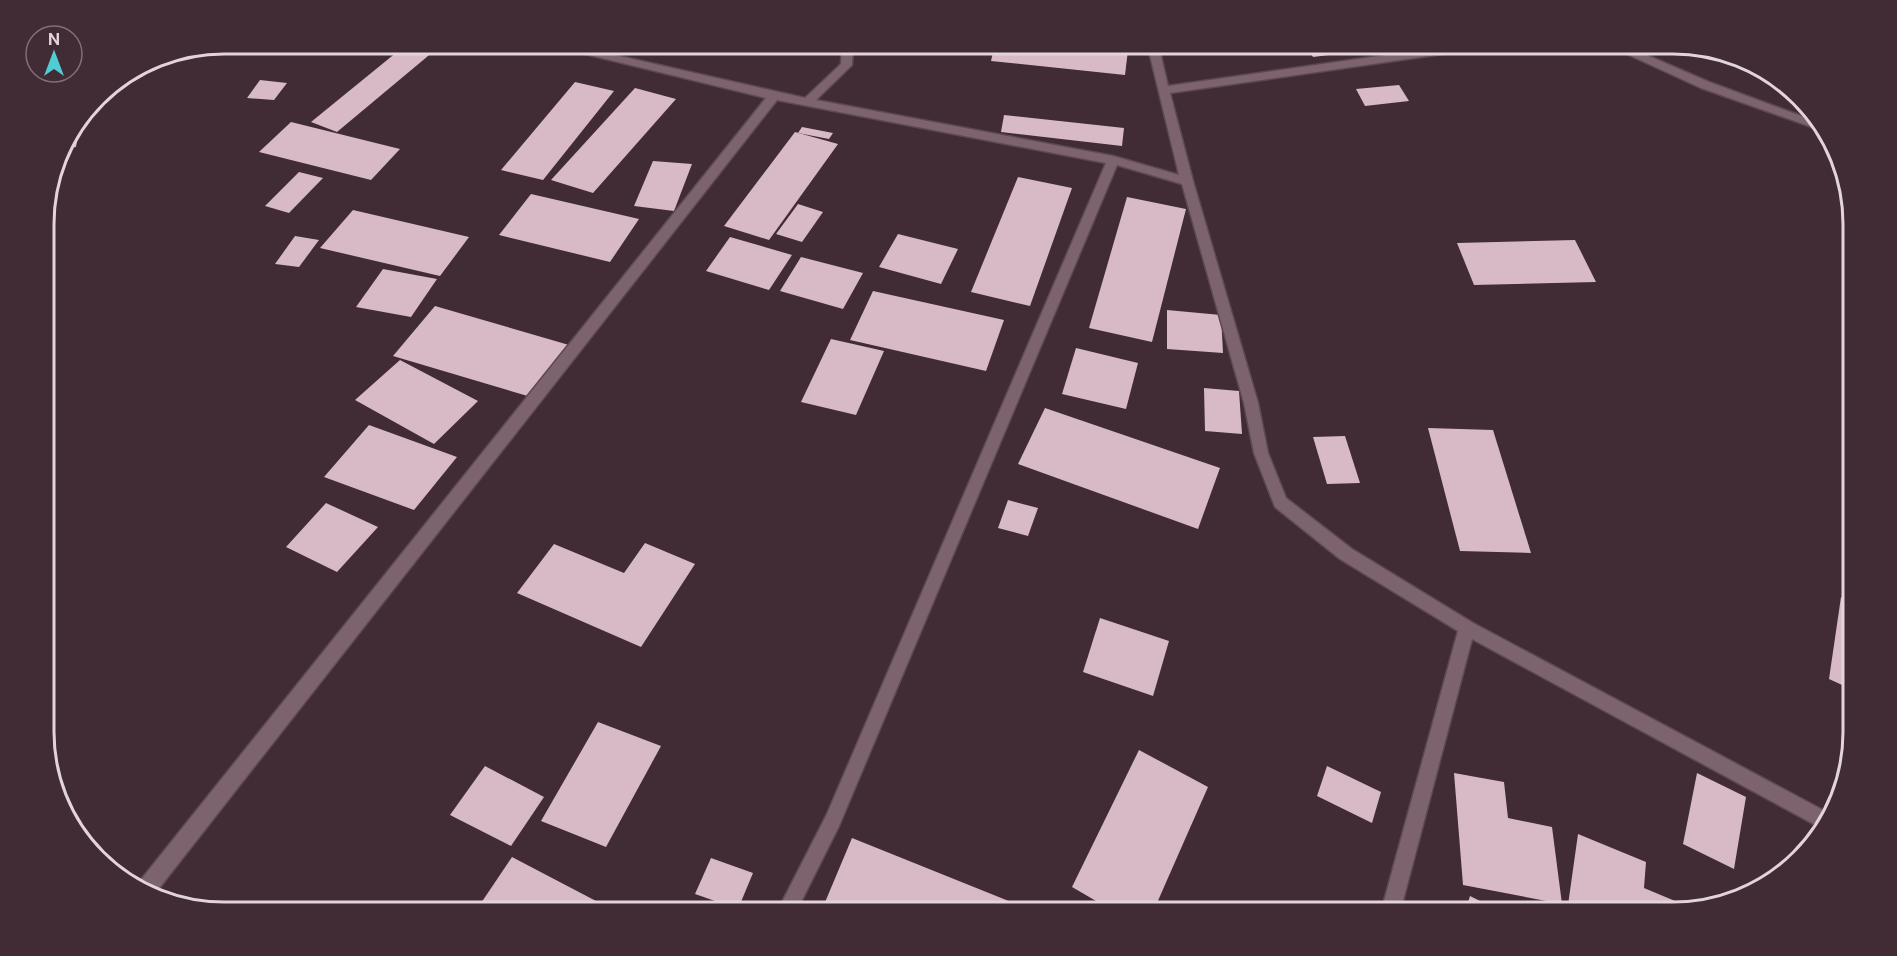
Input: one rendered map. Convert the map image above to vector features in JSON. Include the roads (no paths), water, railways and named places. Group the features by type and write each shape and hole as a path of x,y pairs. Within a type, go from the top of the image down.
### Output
{"street":[{"path":"588,54 774,96 1113,160 1187,181"},
{"path":"808,102 846,65 847,54"},
{"path":"1154,54 1187,181 1251,403 1261,453 1280,502 1346,554 1467,628 1819,818"},
{"path":"1163,90 1425,54"},
{"path":"1632,54 1705,85 1810,123"},
{"path":"149,885 774,96"},
{"path":"791,902 833,820 1113,160"},
{"path":"1393,902 1467,628"}]}
